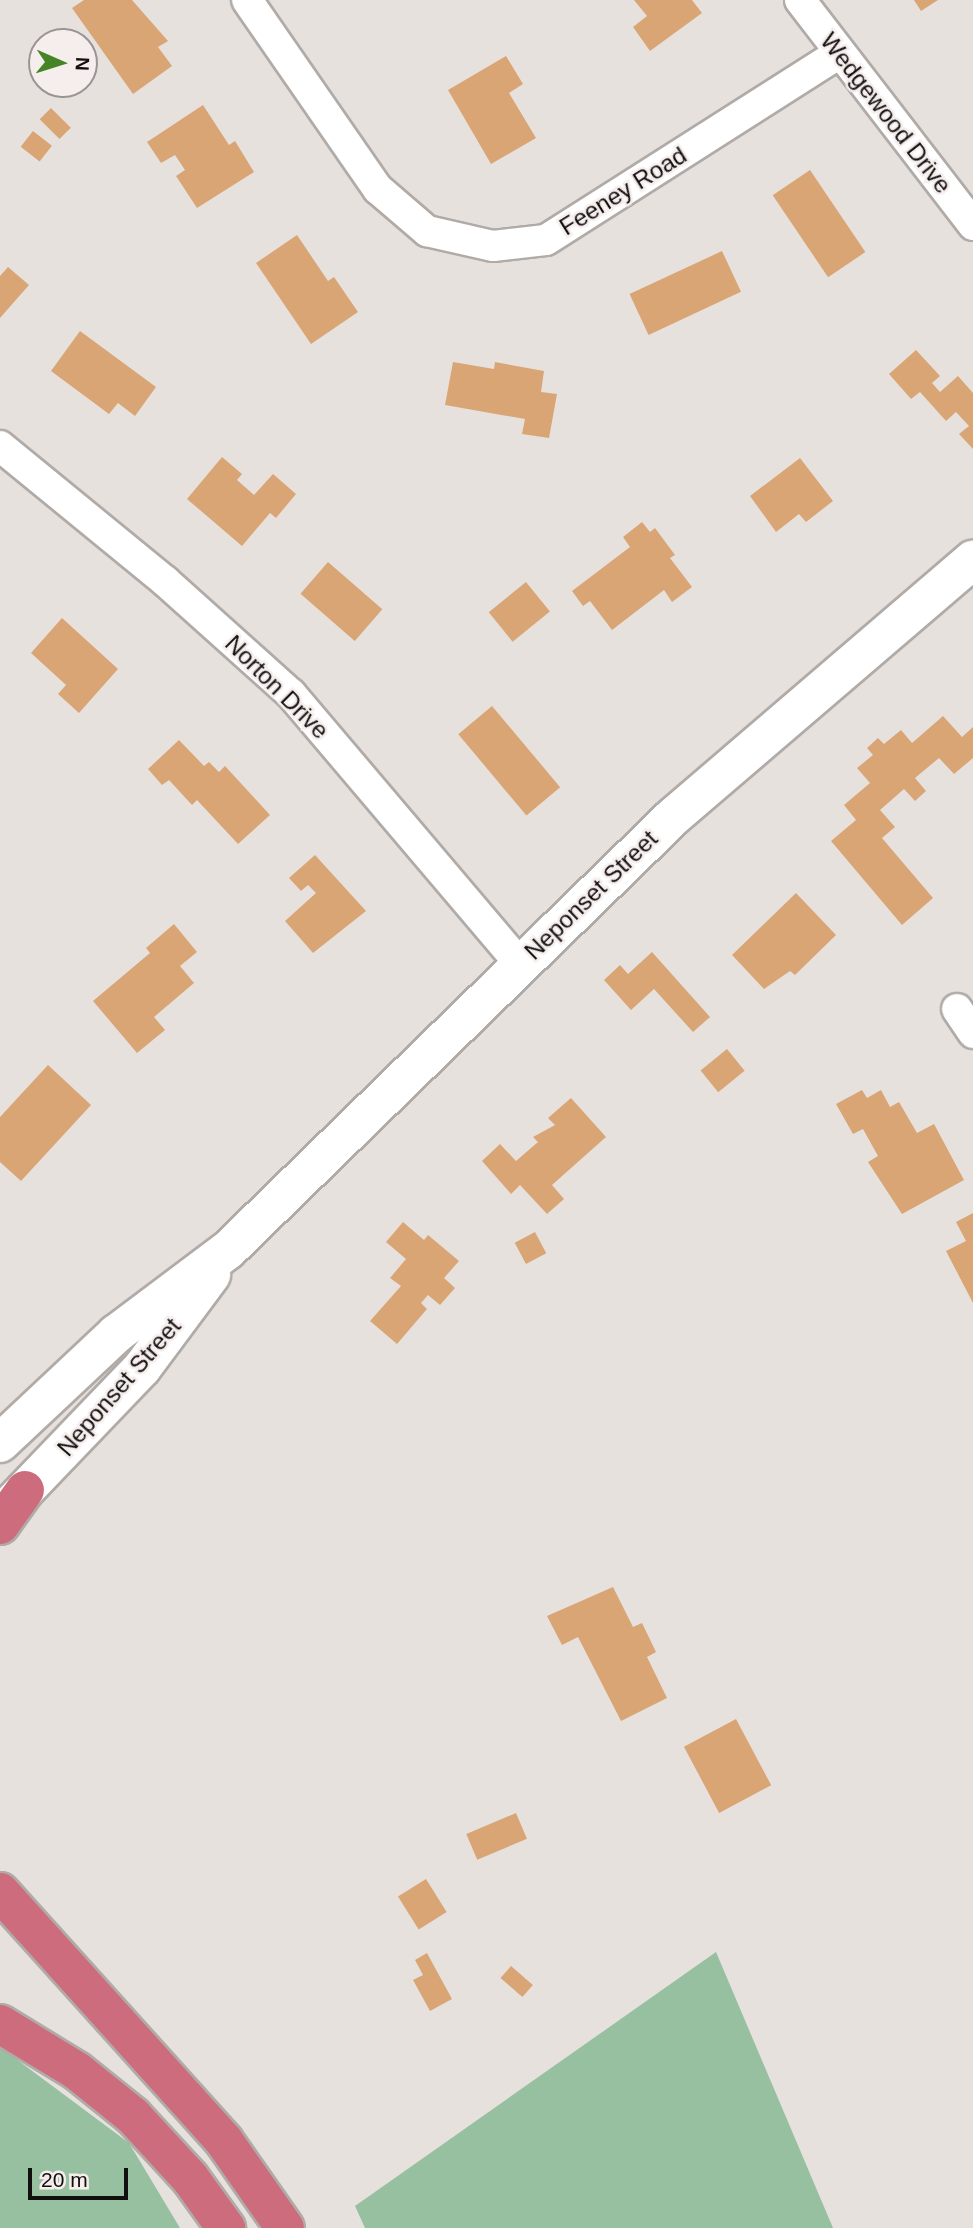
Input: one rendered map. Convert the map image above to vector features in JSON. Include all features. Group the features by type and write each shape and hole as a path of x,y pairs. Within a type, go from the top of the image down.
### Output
{"highway":[{"path":"0,1525 13,1503"},
{"path":"0,1892 224,2140 285,2228"},
{"path":"0,2024 56,2057 124,2108 170,2155 226,2228"}],"main road":[{"name":"Neponset Street","path":"0,1443 116,1334 228,1250 519,963 701,792 973,561"},
{"name":"Neponset Street","path":"13,1503 142,1368 228,1250"}],"street":[{"name":"Feeney Road","path":"247,0 378,189 427,231 493,246 546,240 838,54"},
{"name":"Wedgewood Drive","path":"800,0 838,54 973,225"},
{"name":"Norton Drive","path":"0,446 165,581 291,694 519,963"}],"green space":[{"path":"716,1952 833,2228 365,2228 355,2206"},
{"path":"0,2047 129,2143 180,2228 0,2228"}],"building":[{"path":"84,0 132,0 168,41 158,47 172,66 133,94 98,45 98,28 86,28 72,8"},
{"path":"634,0 692,0 702,13 650,51 633,27 647,16"},
{"path":"914,0 938,0 921,11"},
{"path":"506,56 523,84 509,93 536,138 491,164 448,90"},
{"path":"203,105 229,145 235,141 254,172 197,208 176,176 185,170 175,155 161,163 147,142"},
{"path":"51,108 71,128 59,139 40,119"},
{"path":"33,131 52,146 40,162 21,147"},
{"path":"810,170 865,252 828,277 773,195"},
{"path":"297,235 328,281 334,277 358,312 311,344 256,263"},
{"path":"722,251 741,292 649,335 630,294"},
{"path":"8,267 29,285 0,318 0,276"},
{"path":"80,331 156,387 135,416 118,403 109,414 51,371"},
{"path":"916,350 940,376 932,383 940,392 958,376 973,393 973,449 959,434 969,426 956,412 946,421 920,392 911,399 889,374"},
{"path":"453,362 494,369 495,362 544,371 541,392 557,394 549,438 522,434 525,419 445,405"},
{"path":"222,457 242,474 237,480 254,495 273,474 296,494 276,518 270,513 242,546 187,499"},
{"path":"800,458 833,501 806,522 799,514 776,532 750,496"},
{"path":"642,522 650,532 655,528 675,555 670,558 692,587 672,602 664,590 612,630 590,601 583,606 572,591 630,547 623,537"},
{"path":"328,562 382,609 355,641 300,594"},
{"path":"526,582 550,612 513,642 489,612"},
{"path":"62,618 118,669 79,713 58,694 66,685 31,653"},
{"path":"492,706 560,787 526,815 458,734"},
{"path":"943,716 962,737 973,727 973,758 954,774 939,758 915,778 926,791 915,801 904,789 880,810 895,827 882,838 933,898 902,925 831,841 856,820 844,805 870,783 857,768 873,755 867,748 878,738 884,744 901,730 912,743"},
{"path":"179,740 204,766 209,762 219,772 225,766 270,815 238,844 197,800 192,805 169,780 162,785 148,769"},
{"path":"315,855 366,911 313,953 285,921 316,893 308,885 301,891 289,878"},
{"path":"796,893 836,935 795,975 790,971 764,989 732,955"},
{"path":"174,924 197,952 180,966 194,983 154,1017 165,1030 137,1053 93,1001 150,953 146,948"},
{"path":"652,952 710,1017 693,1032 654,989 631,1010 604,980 620,965 628,974"},
{"path":"727,1049 745,1071 718,1092 701,1070"},
{"path":"48,1065 91,1105 21,1181 0,1162 0,1117"},
{"path":"862,1090 867,1098 881,1090 890,1107 899,1102 917,1133 934,1124 964,1180 902,1214 868,1162 878,1156 863,1129 853,1134 836,1104"},
{"path":"571,1098 606,1137 552,1185 564,1199 547,1214 520,1185 511,1194 482,1161 500,1144 516,1161 538,1142 533,1137 555,1125 548,1118"},
{"path":"973,1213 973,1303 946,1251 966,1241 956,1222"},
{"path":"403,1222 424,1240 428,1235 459,1261 444,1278 455,1288 440,1305 428,1295 421,1303 427,1309 397,1344 370,1321 401,1286 390,1278 406,1259 386,1242"},
{"path":"535,1232 546,1253 526,1264 515,1243"},
{"path":"613,1587 633,1627 642,1623 656,1652 647,1657 667,1698 621,1721 578,1637 562,1645 547,1616"},
{"path":"736,1719 771,1785 719,1813 684,1747"},
{"path":"516,1813 527,1839 477,1860 466,1834"},
{"path":"426,1879 447,1912 419,1930 398,1896"},
{"path":"427,1953 452,1999 430,2011 413,1980 423,1975 415,1960"},
{"path":"511,1966 533,1985 522,1997 501,1978"}]}
